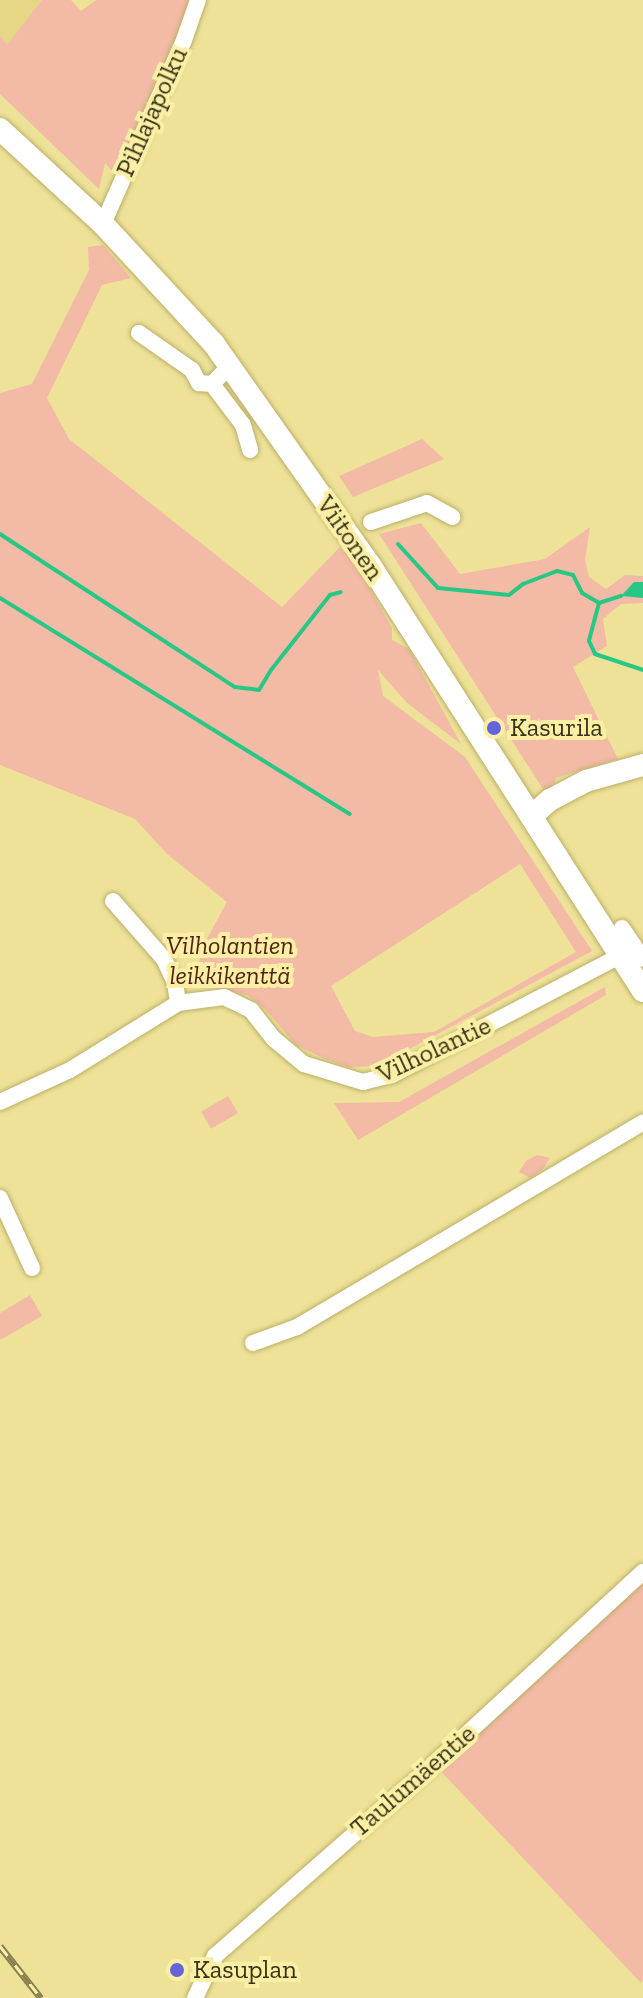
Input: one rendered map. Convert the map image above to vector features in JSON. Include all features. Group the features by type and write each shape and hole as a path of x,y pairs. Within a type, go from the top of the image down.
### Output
{"main road":[{"name":"Viitonen","path":"0,129 103,224 214,344 370,565 643,991"},
{"path":"532,816 550,800 586,781 643,765"}],"street":[{"name":"Pihlajapolku","path":"103,224 184,40 198,0"},
{"path":"139,333 192,370 199,383 212,384 243,425 250,450"},
{"path":"212,384 230,366"},
{"path":"371,522 427,503 452,517"},
{"path":"113,901 164,959 175,983 178,1003"},
{"path":"622,928 643,959"},
{"name":"Vilholantie","path":"0,1102 70,1070 178,1003 224,997 239,1002 304,1064 363,1082 392,1075 620,956"},
{"path":"253,1343 297,1327 643,1122"},
{"path":"1,1205 32,1268"},
{"name":"Taulumäentie","path":"195,1998 215,1956 434,1764 643,1572"}],"shaded area":[{"path":"0,0 42,0 7,46 0,35"},
{"path":"634,582 643,582 643,598 621,596"}],"green space":[{"path":"42,0 71,0 81,11 96,0 198,0 121,181 105,163 99,189 0,94 0,35 7,45"},
{"name":"Vilholantien leikkikenttä","path":"103,245 131,278 102,285 47,398 69,439 282,607 340,547 358,567 392,628 392,640 409,649 461,744 407,703 378,670 383,696 465,757 592,951 378,1066 348,1067 323,1058 296,1045 265,1009 247,995 194,984 203,946 227,902 167,854 135,819 0,765 0,393 32,384 89,270 88,247","holes":["520,864 576,952 434,1032 373,1037 355,1031 331,986"]},
{"path":"422,439 444,459 353,497 339,476"},
{"path":"421,523 460,574 545,559 590,527 585,560 589,577 606,589 625,575 643,576 643,603 621,604 603,619 607,646 573,667 618,759 556,778 550,800 379,534"},
{"path":"605,987 606,995 358,1140 334,1103 399,1102"},
{"path":"228,1096 238,1113 211,1129 201,1112"},
{"path":"537,1155 550,1158 543,1169 530,1178 519,1172 526,1161"},
{"path":"30,1295 42,1316 0,1340 0,1313"},
{"path":"643,1572 643,1979 641,1983 434,1764"}],"waterway":[{"path":"0,534 235,687 259,690 330,595 341,592"},
{"path":"398,544 438,588 509,595 523,584 557,571 573,575 582,593 599,603 589,641 595,654 643,670"},
{"path":"599,603 621,596"},
{"path":"0,598 350,814"}],"railway":[{"path":"0,1946 41,1998"}],"place":[{"name":"Kasurila","path":"494,728"},
{"name":"Kasuplan","path":"177,1970"}]}
